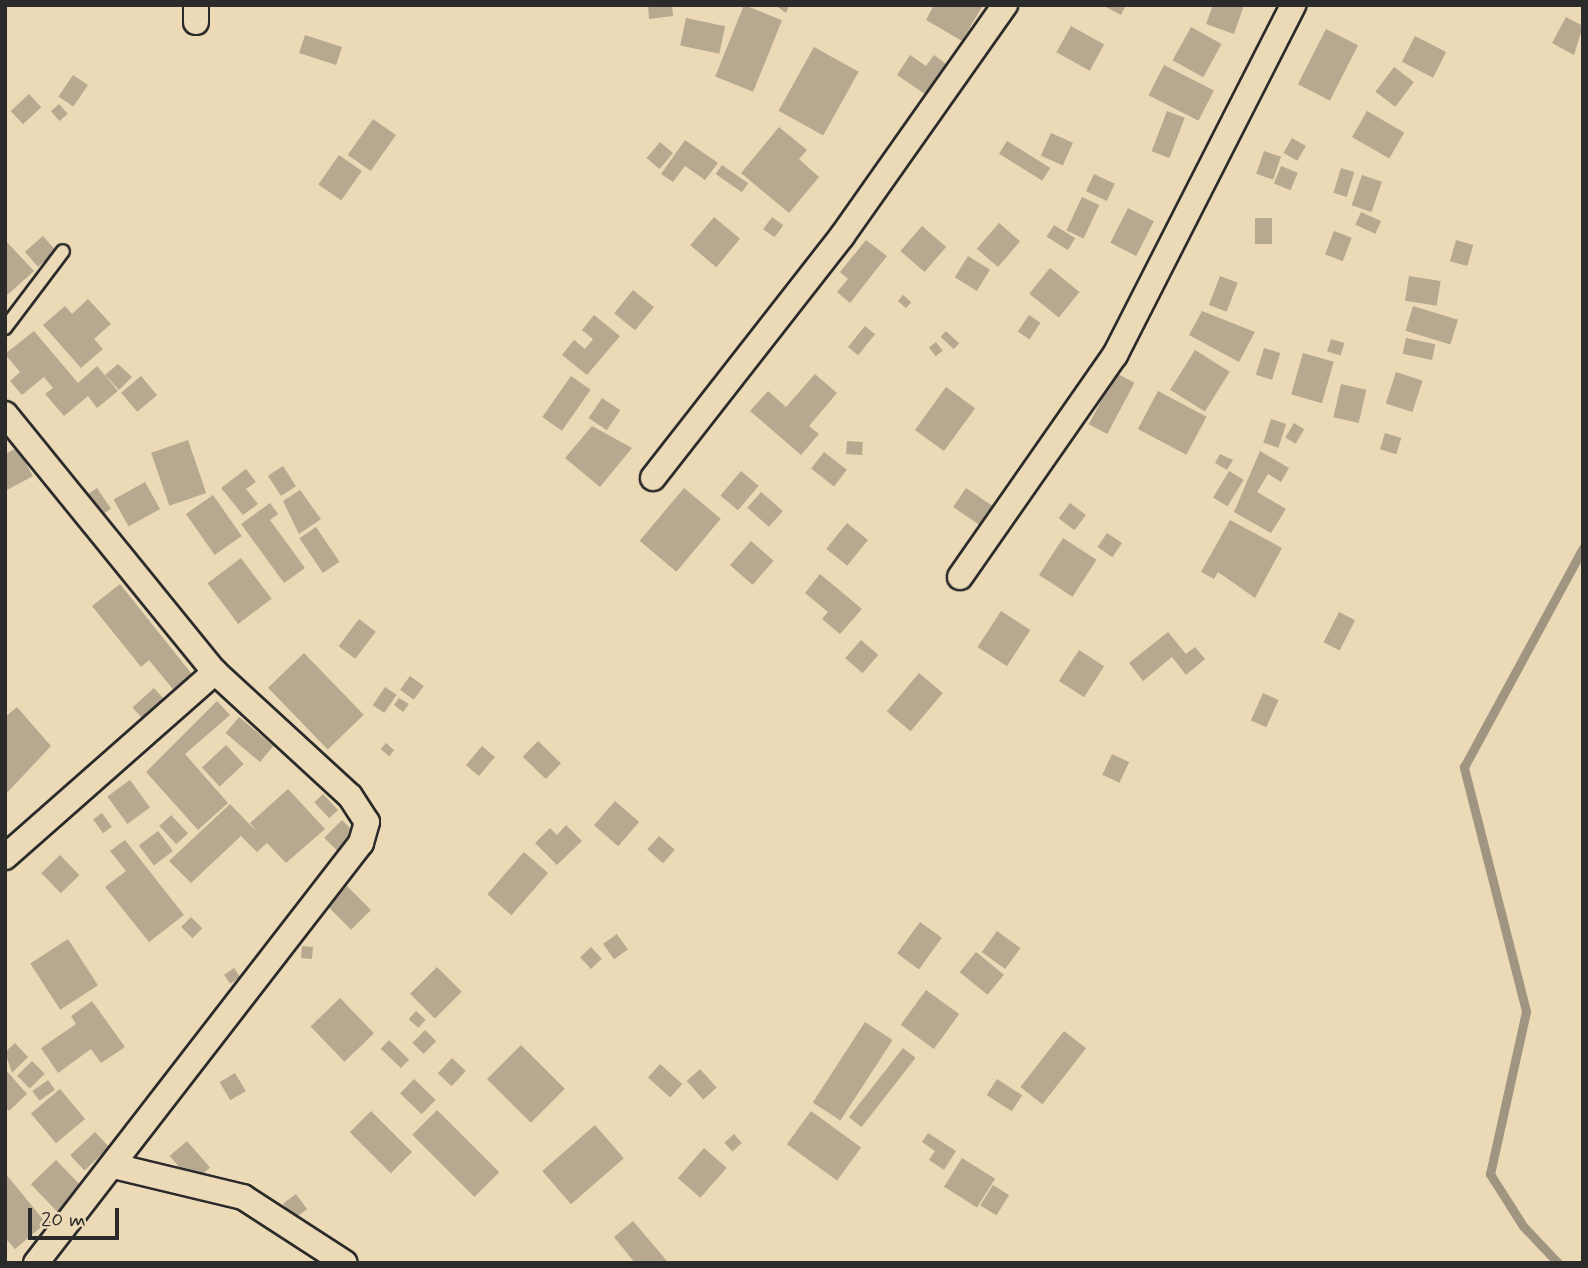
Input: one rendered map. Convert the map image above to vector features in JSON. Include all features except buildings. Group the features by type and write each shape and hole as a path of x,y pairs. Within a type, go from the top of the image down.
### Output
{"street":[{"path":"653,478 842,236 1005,5"},
{"path":"960,577 1115,355 1293,5"},
{"path":"5,414 215,672 350,796 368,822 361,843 236,998 114,1166 36,1263"},
{"path":"5,856 215,672"},
{"path":"114,1166 243,1197 345,1263"}],"lane":[{"path":"5,328 64,251"}],"waterway":[{"path":"1558,1263 1523,1226 1490,1174 1526,1011 1464,767 1583,548"}]}
